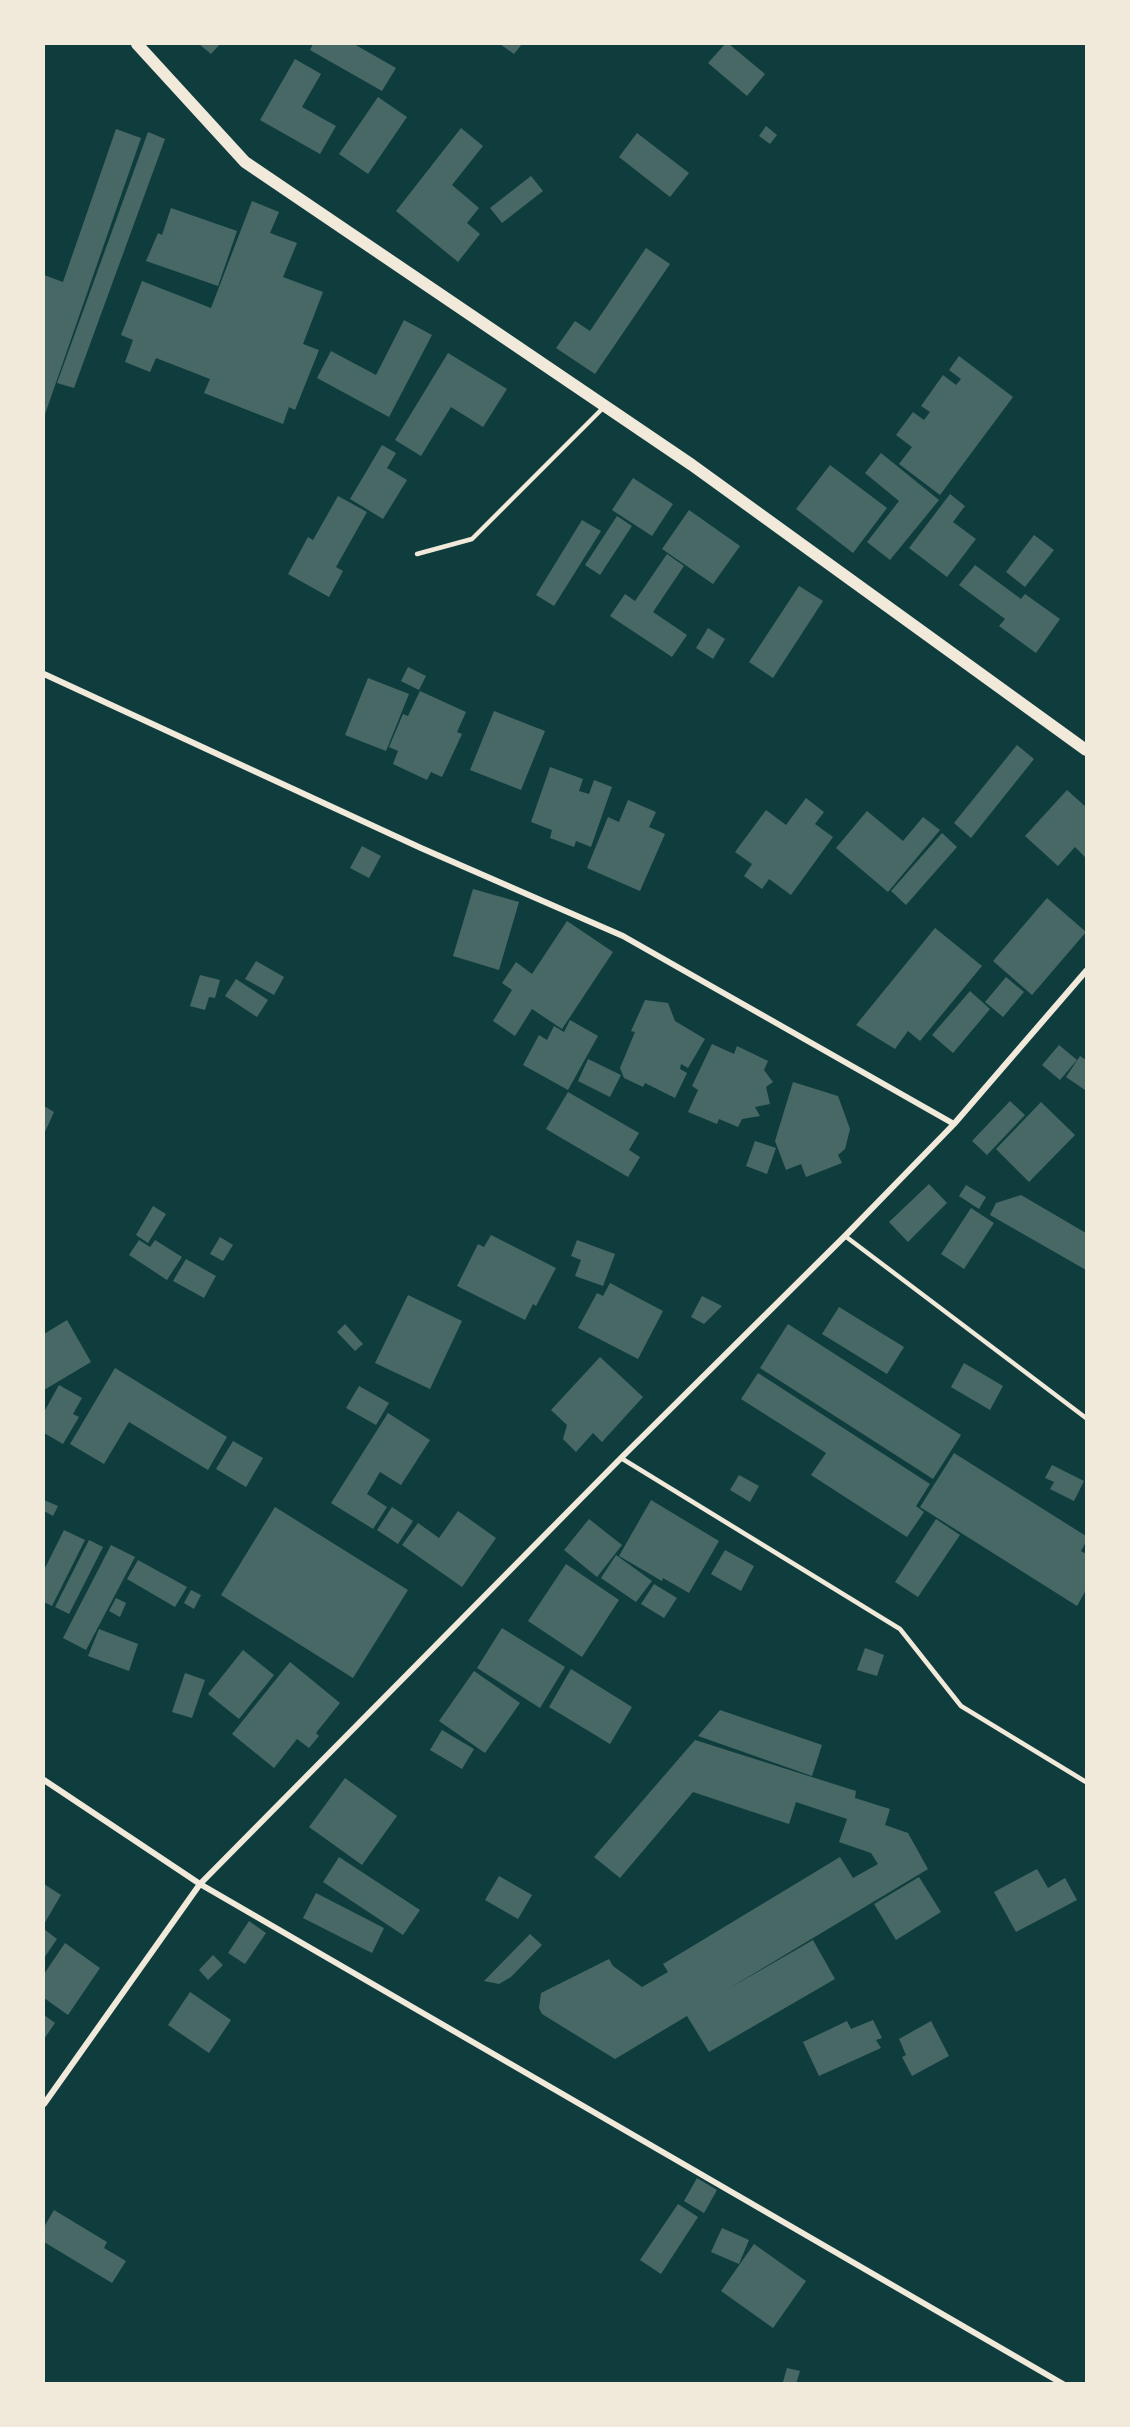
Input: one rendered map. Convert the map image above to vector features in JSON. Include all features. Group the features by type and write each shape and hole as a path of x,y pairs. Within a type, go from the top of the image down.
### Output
{"main road":[{"path":"137,44 245,162 692,465 1086,750"}],"street":[{"path":"44,674 421,848 623,936 954,1124"},
{"path":"44,2104 200,1884 954,1124 1086,971"},
{"path":"44,1780 200,1884 1063,2384"}],"lane":[{"path":"417,554 472,539 604,406"},
{"path":"845,1236 1086,1418"},
{"path":"621,1458 900,1629 961,1706 1086,1782"}],"building":[{"path":"199,44 220,44 211,54"},
{"path":"313,44 354,44 396,68 382,91 310,50"},
{"path":"500,44 522,44 514,54"},
{"path":"725,44 729,44 765,74 747,96 708,63"},
{"path":"295,59 321,74 302,107 336,126 320,154 260,120"},
{"path":"378,97 407,117 368,174 339,154"},
{"path":"766,126 777,135 770,144 759,136"},
{"path":"461,128 483,146 452,185 479,208 467,223 480,234 458,262 396,211"},
{"path":"116,129 141,138 44,417 44,275 63,282"},
{"path":"148,132 165,139 74,388 57,383"},
{"path":"637,133 689,173 670,197 619,157"},
{"path":"531,176 543,191 502,223 490,208"},
{"path":"252,201 279,212 270,233 297,243 283,277 323,292 303,344 319,350 295,410 289,407 283,424 204,393 210,379 156,358 150,372 125,362 133,340 121,335 142,281 211,308"},
{"path":"171,208 237,231 218,286 146,261 158,233 162,235"},
{"path":"646,248 670,264 595,374 556,348 575,321 590,331"},
{"path":"404,320 432,335 389,417 317,378 331,351 376,375"},
{"path":"448,353 507,389 483,427 451,407 421,456 395,440"},
{"path":"959,356 1013,397 940,495 899,464 912,447 896,435 913,412 924,420 930,412 921,406 943,375 956,385 961,379 949,370"},
{"path":"382,445 396,453 387,468 407,480 383,519 350,499"},
{"path":"881,453 939,500 890,560 867,542 899,501 865,473"},
{"path":"830,465 887,508 853,553 796,509"},
{"path":"633,478 673,504 652,536 612,510"},
{"path":"950,494 965,506 953,522 976,539 947,577 909,548"},
{"path":"338,496 367,512 336,567 343,571 329,597 288,574 308,537 313,540"},
{"path":"689,510 740,546 713,584 662,549"},
{"path":"617,516 632,526 600,575 585,565"},
{"path":"582,520 601,531 554,606 536,595"},
{"path":"1034,535 1054,550 1025,587 1006,572"},
{"path":"667,554 684,566 653,612 687,635 672,657 610,616 625,594 635,601"},
{"path":"975,565 1021,599 1025,594 1060,619 1036,653 999,626 1005,619 959,585"},
{"path":"799,586 823,601 773,678 749,662"},
{"path":"708,628 725,639 713,659 696,648"},
{"path":"408,667 426,676 419,690 401,681"},
{"path":"368,678 409,694 386,751 345,735"},
{"path":"420,691 466,712 457,732 462,734 442,777 431,772 427,780 393,764 398,751 389,747 403,714 408,716"},
{"path":"494,711 545,731 521,790 470,770"},
{"path":"1017,745 1034,759 971,838 954,823"},
{"path":"550,767 583,779 579,791 589,794 594,780 612,787 591,847 576,841 574,847 550,838 552,830 531,822"},
{"path":"1067,790 1086,807 1086,858 1075,847 1058,866 1025,836"},
{"path":"806,798 824,812 815,824 833,837 791,895 769,879 762,889 744,876 752,864 735,852 766,810 786,825"},
{"path":"628,800 656,812 649,827 665,834 640,891 587,868 608,817 619,822"},
{"path":"867,811 903,841 923,817 940,830 888,892 836,848"},
{"path":"942,833 957,847 906,905 891,891"},
{"path":"362,846 381,856 369,878 350,868"},
{"path":"473,889 519,902 499,970 453,956"},
{"path":"1047,898 1086,932 1032,995 993,961"},
{"path":"567,921 613,952 562,1029 532,1009 515,1036 493,1021 512,990 502,983 516,962 532,974"},
{"path":"935,928 982,966 920,1041 908,1031 895,1049 856,1025"},
{"path":"256,961 284,977 274,995 245,979"},
{"path":"200,975 220,980 215,998 209,997 205,1010 190,1006"},
{"path":"1006,977 1024,992 1003,1017 985,1002"},
{"path":"236,979 268,1000 257,1017 225,996"},
{"path":"970,991 990,1009 953,1053 932,1035"},
{"path":"645,1000 668,1003 675,1021 705,1039 688,1068 681,1064 680,1069 687,1073 675,1098 645,1083 643,1087 624,1078 620,1068 635,1032 631,1031"},
{"path":"570,1020 598,1036 568,1090 523,1065 539,1035 547,1040 554,1026 564,1032"},
{"path":"712,1044 734,1054 737,1046 768,1061 764,1070 773,1082 766,1087 770,1104 755,1107 760,1116 742,1119 738,1127 719,1119 717,1124 688,1112 698,1090 692,1086"},
{"path":"1059,1045 1077,1060 1060,1080 1042,1065"},
{"path":"1080,1056 1086,1060 1085,1090 1066,1077"},
{"path":"588,1059 621,1075 610,1097 578,1081"},
{"path":"793,1082 838,1096 850,1129 845,1149 838,1155 842,1163 806,1177 801,1164 786,1170 775,1141"},
{"path":"568,1092 639,1133 629,1150 640,1157 628,1177 546,1129"},
{"path":"1010,1101 1025,1115 987,1155 972,1141"},
{"path":"1041,1102 1075,1135 1029,1182 996,1149"},
{"path":"44,1106 54,1112 44,1134"},
{"path":"755,1141 776,1148 767,1174 746,1166"},
{"path":"929,1184 947,1203 908,1242 889,1222"},
{"path":"966,1185 986,1197 979,1209 959,1196"},
{"path":"1021,1195 1086,1233 1086,1270 990,1215 996,1203"},
{"path":"153,1206 166,1214 148,1243 136,1235"},
{"path":"971,1208 994,1223 964,1269 941,1254"},
{"path":"491,1235 556,1268 536,1306 533,1304 525,1320 457,1286 478,1244 484,1247"},
{"path":"220,1237 233,1245 223,1261 210,1254"},
{"path":"139,1240 150,1247 155,1240 182,1257 167,1280 129,1255"},
{"path":"577,1240 615,1254 603,1286 575,1276 581,1260 571,1256"},
{"path":"186,1259 216,1276 204,1298 173,1281"},
{"path":"610,1283 663,1311 638,1359 578,1328 597,1293 603,1296"},
{"path":"408,1295 462,1321 430,1389 375,1363"},
{"path":"702,1296 722,1306 704,1324 691,1317"},
{"path":"839,1307 904,1347 887,1374 822,1334"},
{"path":"67,1320 91,1362 44,1390 44,1334"},
{"path":"345,1324 363,1344 355,1351 337,1332"},
{"path":"788,1324 961,1435 933,1479 760,1368"},
{"path":"600,1357 643,1397 602,1442 593,1433 576,1452 563,1439 567,1425 551,1410"},
{"path":"964,1363 1003,1386 990,1410 951,1387"},
{"path":"115,1368 227,1437 208,1470 129,1422 104,1464 70,1444"},
{"path":"758,1373 930,1484 916,1506 924,1512 907,1537 811,1475 826,1453 741,1399"},
{"path":"59,1385 82,1398 73,1414 79,1417 63,1444 44,1433 44,1412"},
{"path":"359,1386 389,1403 376,1425 346,1408"},
{"path":"388,1413 430,1440 401,1485 380,1472 367,1494 387,1507 373,1529 331,1503"},
{"path":"233,1441 263,1458 246,1487 216,1469"},
{"path":"954,1453 1086,1536 1086,1542 1081,1551 1086,1554 1086,1590 1077,1606 920,1507"},
{"path":"1052,1465 1084,1481 1074,1501 1050,1489 1054,1482 1045,1478"},
{"path":"739,1475 759,1486 750,1502 730,1490"},
{"path":"44,1500 58,1506 53,1516 44,1511"},
{"path":"651,1500 719,1541 689,1593 663,1578 662,1581 619,1556"},
{"path":"275,1507 408,1590 353,1678 221,1595"},
{"path":"392,1507 413,1521 398,1544 377,1530"},
{"path":"458,1511 496,1538 462,1587 402,1545 418,1523 439,1538"},
{"path":"589,1519 622,1545 597,1577 564,1550"},
{"path":"936,1519 960,1535 918,1597 895,1582"},
{"path":"64,1530 85,1540 52,1606 44,1602 44,1570"},
{"path":"89,1540 103,1547 69,1614 55,1607"},
{"path":"111,1545 135,1557 86,1650 63,1638"},
{"path":"725,1550 754,1566 741,1591 711,1574"},
{"path":"616,1555 652,1581 636,1602 601,1578"},
{"path":"138,1560 187,1587 175,1607 127,1579"},
{"path":"566,1564 619,1600 582,1657 528,1621"},
{"path":"654,1584 677,1598 664,1618 641,1604"},
{"path":"191,1590 201,1595 194,1609 184,1603"},
{"path":"116,1598 126,1603 120,1617 109,1611"},
{"path":"502,1628 565,1667 540,1708 477,1668"},
{"path":"99,1629 138,1644 129,1671 88,1656"},
{"path":"865,1648 884,1655 877,1676 857,1670"},
{"path":"243,1650 274,1675 239,1719 208,1694"},
{"path":"290,1662 340,1703 316,1733 319,1736 309,1748 297,1739 274,1768 232,1734"},
{"path":"571,1669 632,1707 610,1744 549,1707"},
{"path":"474,1671 520,1703 485,1753 439,1721"},
{"path":"185,1673 205,1680 192,1718 172,1712"},
{"path":"720,1710 822,1745 812,1776 698,1736"},
{"path":"442,1730 474,1749 462,1769 430,1750"},
{"path":"695,1740 856,1791 855,1798 890,1809 885,1825 908,1833 928,1869 728,1989 813,1940 835,1979 709,2052 687,2016 615,2059 542,2014 539,2008 541,1993 609,1959 613,1966 642,1987 668,1972 663,1964 840,1857 853,1878 878,1864 871,1853 839,1842 847,1819 796,1802 789,1824 693,1792 620,1878 594,1857"},
{"path":"345,1778 397,1816 362,1865 309,1827"},
{"path":"339,1857 420,1910 403,1935 323,1882"},
{"path":"1037,1869 1048,1888 1065,1878 1077,1900 1016,1932 994,1892"},
{"path":"499,1876 532,1895 518,1919 485,1900"},
{"path":"919,1877 941,1912 896,1940 874,1904"},
{"path":"44,1884 61,1895 44,1924"},
{"path":"316,1893 384,1928 372,1953 303,1918"},
{"path":"249,1921 266,1933 245,1964 228,1953"},
{"path":"44,1929 57,1939 44,1958"},
{"path":"530,1934 542,1945 511,1977 499,1984 484,1981"},
{"path":"65,1943 100,1968 68,2015 44,1998 44,1974"},
{"path":"213,1955 223,1965 208,1980 199,1970"},
{"path":"190,1992 231,2020 209,2053 168,2025"},
{"path":"44,2015 55,2023 44,2039"},
{"path":"873,2020 882,2038 876,2040 881,2048 819,2076 803,2042 847,2021 851,2029"},
{"path":"931,2021 949,2056 912,2076 902,2057 906,2055 899,2039"},
{"path":"697,2178 717,2190 704,2213 684,2201"},
{"path":"678,2204 698,2217 661,2274 640,2260"},
{"path":"54,2210 107,2242 104,2248 126,2261 112,2283 44,2242 44,2227"},
{"path":"722,2228 749,2240 739,2264 711,2252"},
{"path":"754,2244 806,2281 773,2328 721,2291"},
{"path":"787,2368 800,2371 796,2384 783,2382"}]}
